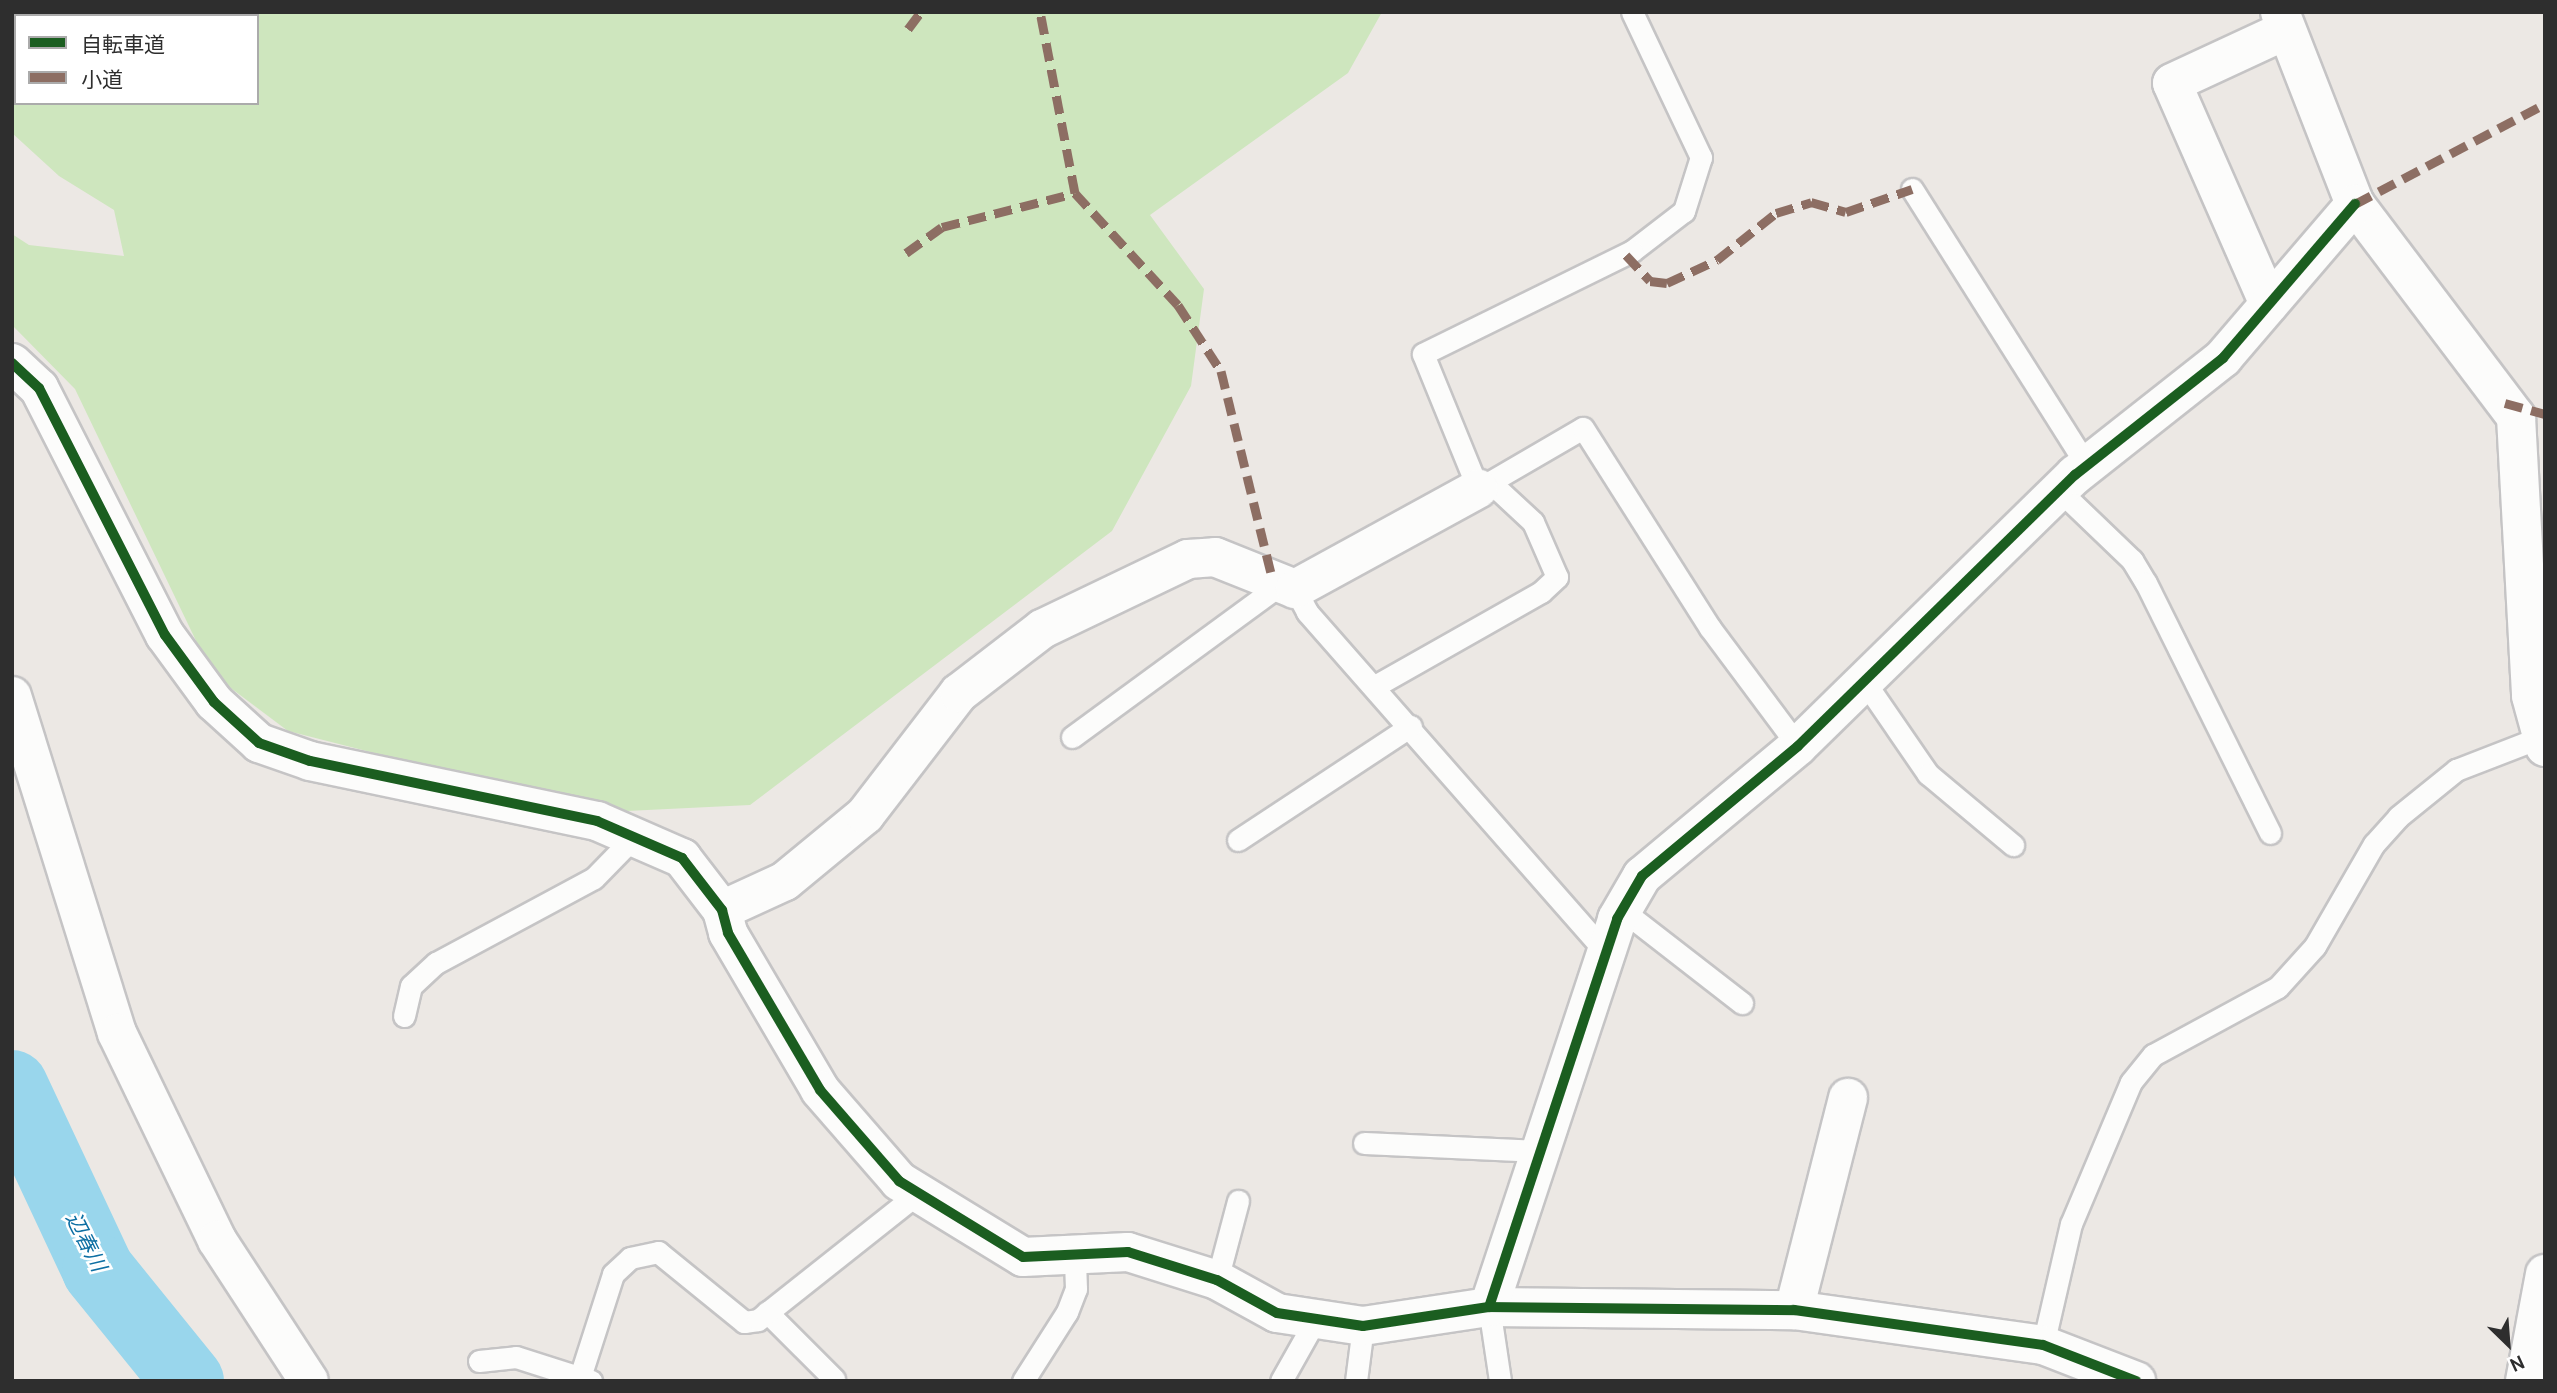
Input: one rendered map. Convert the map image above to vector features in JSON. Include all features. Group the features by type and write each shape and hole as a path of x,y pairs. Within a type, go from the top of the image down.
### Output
{"street":[{"path":"2269,304 2172,83 2283,21 2355,204 2516,417 2531,696 2543,742"},
{"path":"1489,1307 1606,953 1622,910 1642,876 1798,746 2073,478 2223,358 2355,204"},
{"path":"12,363 39,388 165,635 214,702 259,743 310,761 597,821 682,858 722,910 728,933 820,1090 899,1181 1023,1258 1128,1252 1217,1280 1277,1313 1363,1326 1489,1307 1794,1310 2043,1345 2136,1381"},
{"path":"722,910 785,881 866,816 959,693 1042,629 1188,559 1215,557 1288,587 1484,486"},
{"path":"12,696 117,1033 217,1240 309,1381"},
{"path":"1794,1310 1848,1098"},
{"path":"2525,1381 2545,1274"}],"lane":[{"path":"1374,687 1541,592 1557,577 1533,522 1484,486 1423,354 1632,251 1684,211 1702,157 1632,12"},
{"path":"1912,189 2073,478 2146,583 2270,833"},
{"path":"1484,486 1583,428 1710,628 1798,746"},
{"path":"1072,737 1288,587 1606,953"},
{"path":"1864,681 1928,774 2013,845"},
{"path":"1238,840 1411,726"},
{"path":"2043,1345 2071,1224 2131,1082 2153,1055 2277,987 2315,946 2374,844 2398,817 2456,770 2543,742"},
{"path":"404,1016 411,986 436,963 594,878 634,837"},
{"path":"1622,910 1742,1003"},
{"path":"1364,1143 1540,1151"},
{"path":"478,1361 516,1357 586,1379 613,1274 630,1258 658,1252 744,1322 767,1312 918,1193"},
{"path":"1217,1280 1238,1201"},
{"path":"1023,1381 1067,1312 1076,1289 1075,1254"},
{"path":"1489,1307 1500,1381"},
{"path":"767,1312 834,1379"},
{"path":"1281,1381 1316,1319"},
{"path":"1356,1381 1363,1326"}],"green space":[{"path":"12,12 1382,12 1348,73 1150,215 1204,289 1191,386 1112,531 750,805 606,812 288,731 212,674 75,389 12,325 12,234 29,245 124,256 114,210 59,176 12,133"}],"waterway":[{"name":"辺春川","path":"12,1086 98,1270 188,1381"}],"marked path":[{"path":"908,29 921,12"},
{"path":"906,253 942,227 1075,193 1040,12"},
{"path":"2355,204 2545,104"},
{"path":"1626,255 1650,281 1667,283 1717,260 1776,213 1811,202 1846,212 1912,189"},
{"path":"1075,193 1178,305 1221,371 1273,581"},
{"path":"2505,403 2545,414"}],"cycle path":[{"path":"1489,1307 1617,919 1642,876 1798,746 2075,475 2223,358 2355,204"},
{"path":"12,363 39,388 165,635 214,702 259,743 310,761 597,821 682,858 722,910 728,933 820,1090 899,1181 1023,1257 1128,1252 1217,1280 1277,1313 1363,1326 1489,1307 1794,1310 2043,1345 2136,1381"}]}
